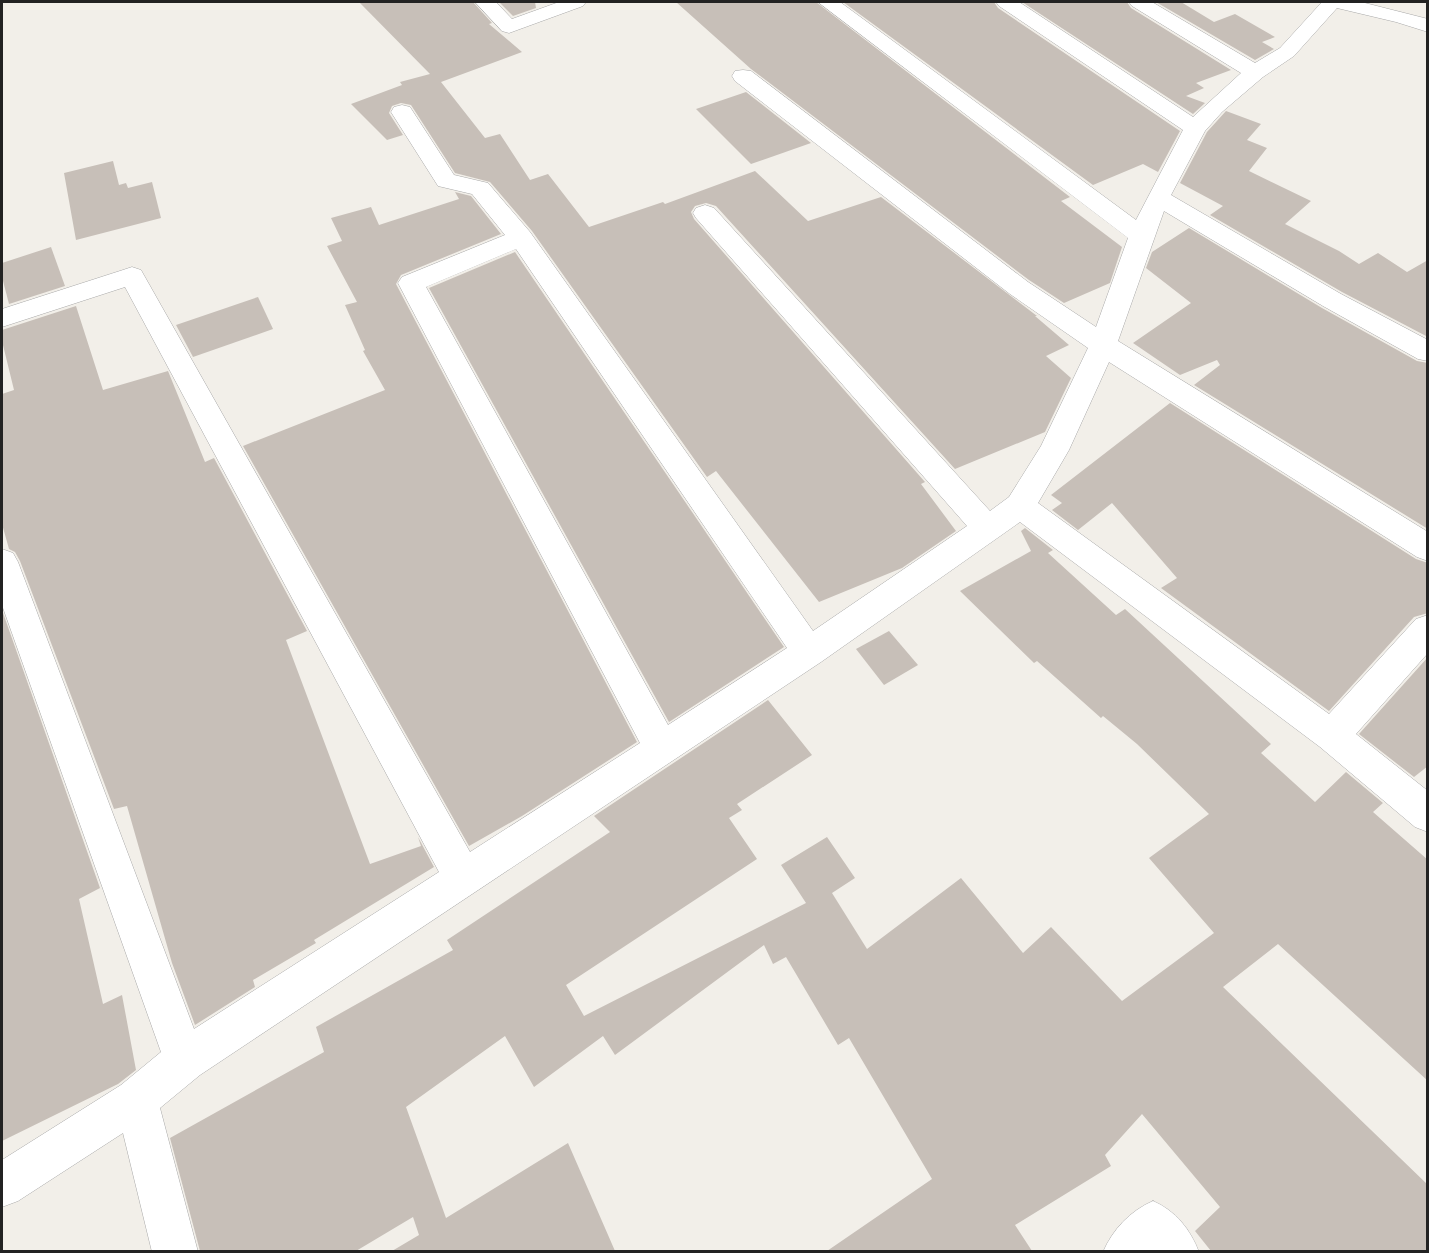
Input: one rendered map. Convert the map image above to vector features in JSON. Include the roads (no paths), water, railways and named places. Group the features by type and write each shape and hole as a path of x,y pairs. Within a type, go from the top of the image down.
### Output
{"street":[{"path":"485,2 509,27 576,2"},
{"path":"828,2 1141,236"},
{"path":"1006,2 1196,128"},
{"path":"1138,2 1255,72"},
{"path":"2,1185 136,1100 185,1060 809,652 1020,506 1054,450 1103,345 1141,236 1158,197 1196,128 1214,107 1255,72 1287,52 1332,2"},
{"path":"1337,2 1402,17 1428,26"},
{"path":"743,76 1019,288 1103,345 1428,548"},
{"path":"402,112 446,181 480,188 521,238 809,652"},
{"path":"1158,197 1332,300 1428,352"},
{"path":"705,213 987,528"},
{"path":"521,238 411,283 662,749"},
{"path":"2,318 132,276 464,879"},
{"path":"1020,506 1332,736 1428,814"},
{"path":"2,562 185,1060"},
{"path":"1332,736 1428,629"},
{"path":"136,1100 175,1251"},
{"path":"1126,1251 1153,1224 1176,1251"}]}
